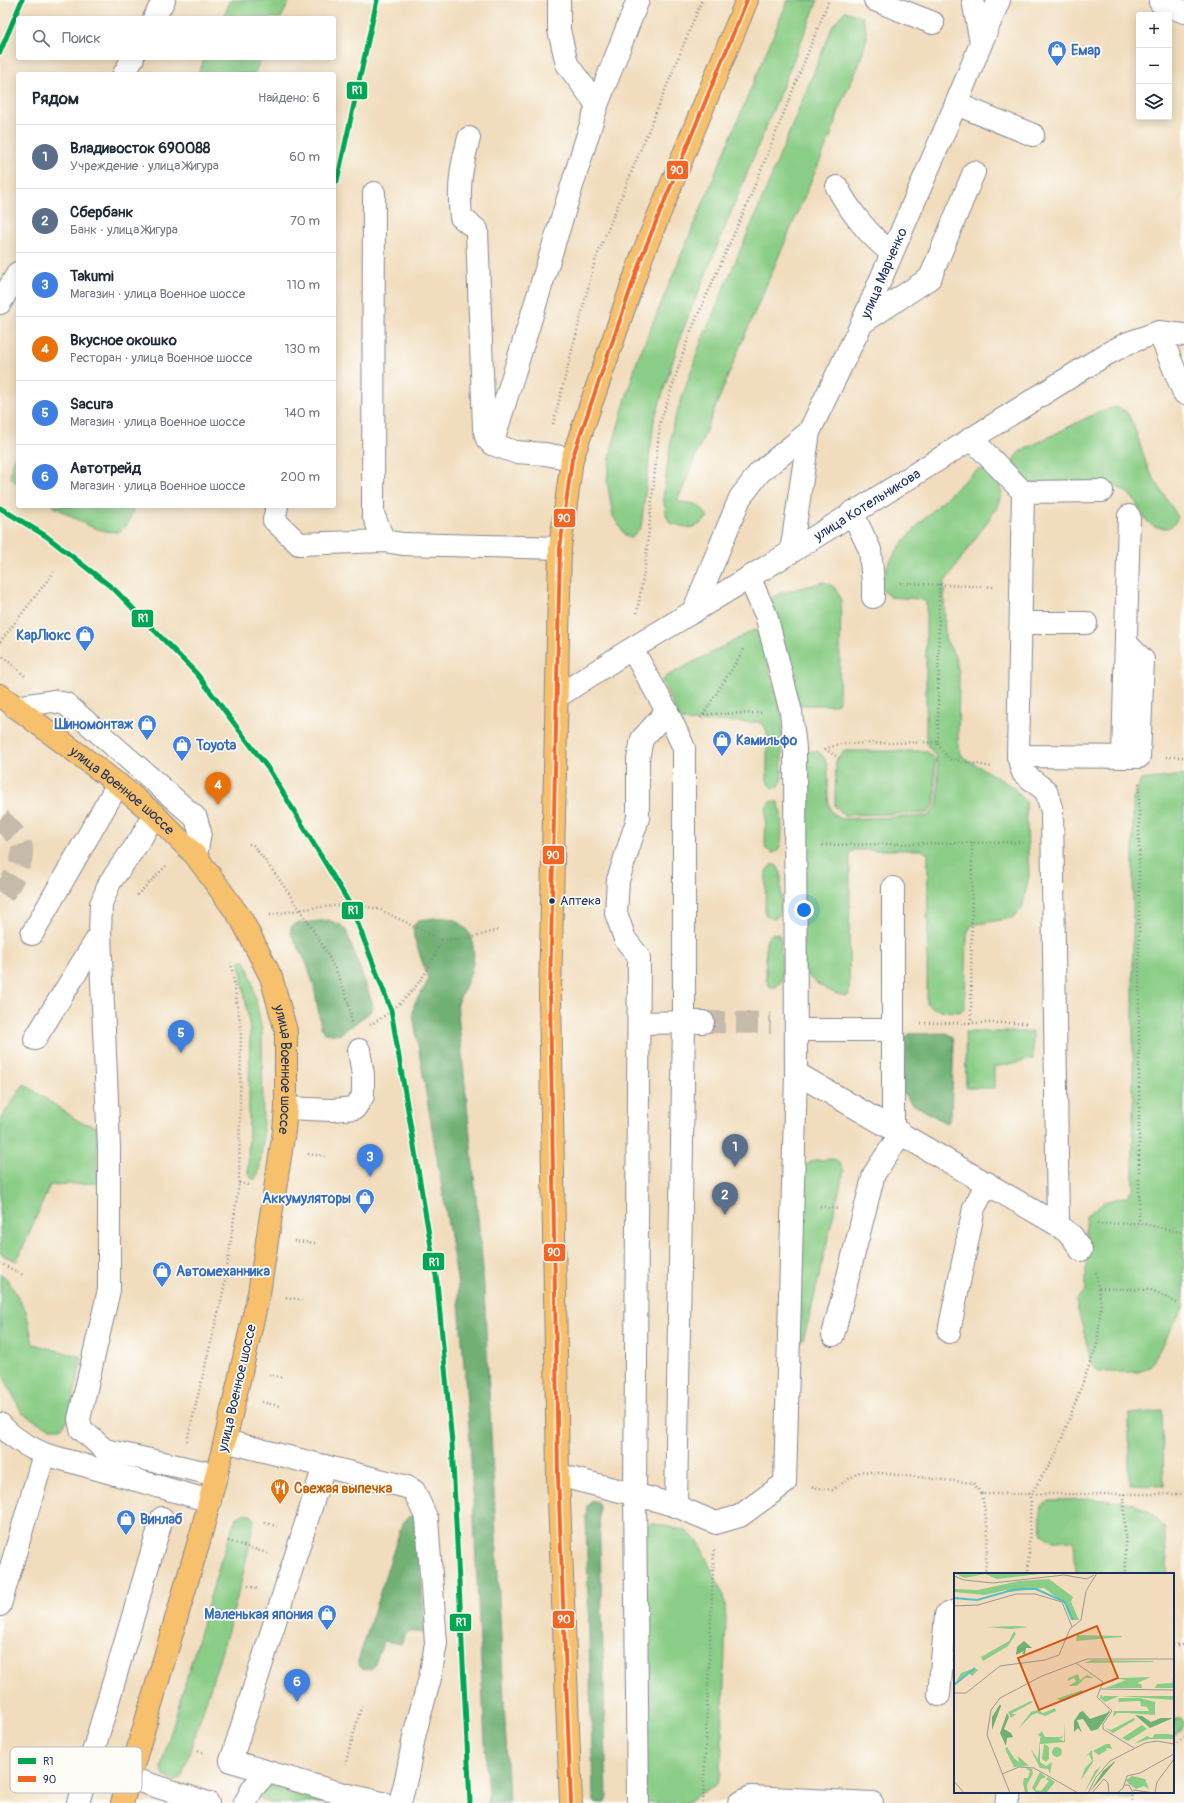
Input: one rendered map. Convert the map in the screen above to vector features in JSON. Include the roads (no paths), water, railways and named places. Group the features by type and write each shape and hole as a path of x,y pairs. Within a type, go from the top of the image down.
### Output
{"main road":[{"path":"571,1803 558,1476 550,993 560,548 572,459 642,256 747,0"},
{"name":"улица Военное шоссе","path":"8,701 118,784 154,814 196,856 242,920 271,977 286,1030 286,1108 259,1293 217,1475 139,1747"},
{"name":"улица Военное шоссе","path":"122,1803 125,1793"}],"street":[{"path":"155,16 164,0"},
{"path":"559,0 559,30 567,64 597,104"},
{"path":"492,444 597,104 638,0"},
{"path":"875,0 933,23"},
{"path":"973,0 981,43"},
{"name":"улица Марченко","path":"791,552 809,432 862,323 891,252 956,104 998,0"},
{"path":"1160,2 1184,12"},
{"path":"125,72 131,60"},
{"path":"956,104 1033,135"},
{"path":"469,138 462,161 459,194 461,218 477,230 484,428 487,439 492,444 515,452 545,454 572,459"},
{"path":"862,323 930,278 974,172"},
{"path":"837,187 846,206 882,246 891,252"},
{"path":"374,193 373,514 384,541"},
{"path":"0,303 16,276"},
{"path":"1159,332 1184,393"},
{"name":"улица Котельникова","path":"557,697 1105,355 1128,343 1159,332 1184,336"},
{"path":"693,612 740,498 759,473 809,432"},
{"path":"971,438 1023,492 1020,764 1046,791 1052,810 1058,1225"},
{"path":"1023,492 1102,491"},
{"path":"276,508 274,520 300,544 384,541 403,544 560,548"},
{"path":"852,512 870,550 873,590"},
{"path":"1020,764 1131,757 1126,643 1129,516"},
{"path":"558,1476 676,1506 716,1523 740,1516 785,1483 796,1073 795,748 791,712 766,615 749,577"},
{"path":"1021,623 1086,623"},
{"path":"632,649 667,711 684,748 694,1022 676,1506"},
{"path":"8,701 53,701 66,704 196,818 200,832 196,856"},
{"path":"638,1803 635,1495 639,957 625,939 616,913 618,880 638,818 638,759 642,739 667,711"},
{"path":"32,934 118,784"},
{"path":"154,814 140,840 110,882 101,904 100,934 109,1148 109,1290 79,1419 81,1430 105,1450 217,1475"},
{"path":"833,1335 874,1174 897,1130 892,1030 893,888"},
{"path":"35,1039 100,934"},
{"path":"639,1023 694,1022"},
{"path":"796,1030 892,1030"},
{"path":"286,1108 332,1110 355,1108 363,1096 363,1076 355,1040"},
{"path":"796,1073 987,1182 1058,1225 1072,1236 1081,1250"},
{"path":"949,1332 974,1208 987,1182"},
{"path":"0,1424 8,1433 23,1444 44,1454 210,1501"},
{"path":"225,1441 407,1487 414,1491 427,1519 436,1643 430,1678 415,1732 400,1803"},
{"path":"0,1605 44,1454"},
{"path":"324,1466 231,1761 336,1792 382,1803"},
{"path":"95,1747 162,1518"},
{"path":"939,1695 946,1615 954,1611"},
{"path":"245,1803 252,1788 267,1772"},
{"path":"142,1782 208,1803"},
{"path":"78,1803 81,1793"},
{"path":"1006,1803 1010,1793"},
{"path":"739,1803 751,1797 872,1803"}],"tunnel":[{"path":"0,819 12,831 22,847 22,854 17,871 0,899"},
{"path":"703,1022 771,1023"}],"railway":[{"path":"0,52 22,0"},
{"path":"337,181 377,0"}],"place":[{"name":"Емар","path":"1057,67"},
{"name":"КарЛюкс","path":"85,652"},
{"name":"Шиномонтаж","path":"147,741"},
{"name":"Камильфо","path":"722,757"},
{"name":"Toyota","path":"182,762"},
{"name":"Вкусное окошко","path":"218,805"},
{"name":"Аптека","path":"552,901"},
{"name":"Sacura","path":"181,1053"},
{"name":"Владивосток 690088","path":"735,1167"},
{"name":"Takumi","path":"370,1177"},
{"name":"Аккумуляторы","path":"365,1215"},
{"name":"Сбербанк","path":"725,1215"},
{"name":"Автомеханника","path":"162,1288"},
{"name":"Свежая выпечка","path":"280,1505"},
{"name":"Винлаб","path":"126,1536"},
{"name":"Маленькая япония","path":"327,1631"},
{"name":"Автотрейд","path":"297,1702"}]}
